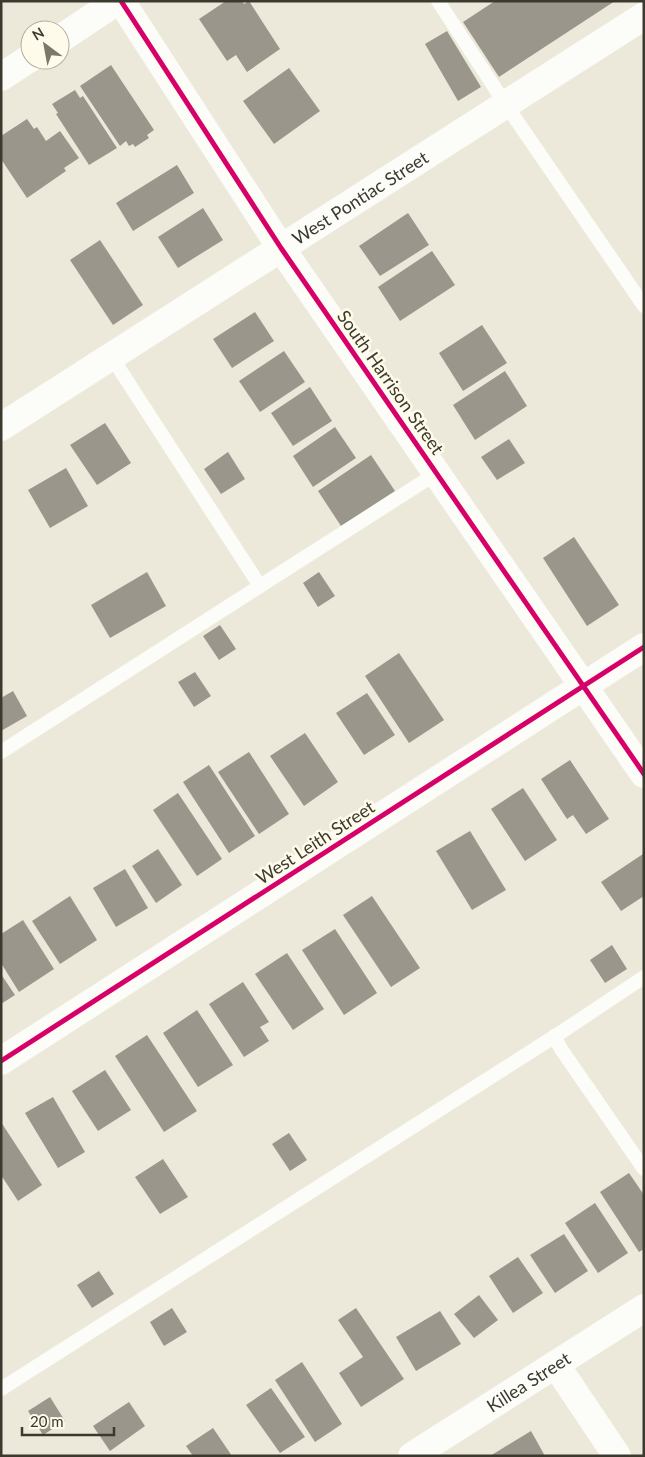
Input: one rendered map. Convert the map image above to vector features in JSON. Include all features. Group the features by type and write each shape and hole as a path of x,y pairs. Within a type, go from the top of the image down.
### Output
{"street":[{"path":"70,33 119,1"},
{"name":"South Harrison Street","path":"119,1 281,248 644,774"},
{"name":"West Pontiac Street","path":"1,427 644,16"},
{"path":"1,77 20,65"},
{"name":"West Leith Street","path":"1,1061 644,647"},
{"name":"Killea Street","path":"412,1456 644,1308"},
{"path":"556,1365 617,1456"}],"lane":[{"path":"438,1 644,306"},
{"path":"111,356 260,586"},
{"path":"1,752 437,473"},
{"path":"1,1389 644,978"},
{"path":"554,1036 644,1169"}],"building":[{"path":"226,1 242,1 244,4 249,1 280,49 247,72 236,55 227,61 199,19"},
{"path":"495,1 615,1 499,77 463,22"},
{"path":"447,31 481,87 458,101 425,44"},
{"path":"111,65 154,130 147,135 149,138 135,147 133,144 129,146 126,141 120,146 80,86"},
{"path":"289,68 320,111 274,144 243,101"},
{"path":"75,90 80,98 83,96 117,148 89,165 56,114 58,113 52,104"},
{"path":"27,119 34,129 37,127 46,141 60,131 79,158 64,168 66,171 27,198 1,159 1,136"},
{"path":"177,165 194,193 133,231 116,203"},
{"path":"203,208 223,240 178,268 158,237"},
{"path":"408,213 429,245 380,276 359,246"},
{"path":"100,240 143,305 113,325 70,260"},
{"path":"432,251 455,285 400,321 378,287"},
{"path":"255,312 274,341 232,368 213,339"},
{"path":"482,325 507,363 463,391 439,353"},
{"path":"284,351 305,382 260,412 239,381"},
{"path":"505,371 527,406 475,440 453,405"},
{"path":"310,387 332,421 293,446 271,413"},
{"path":"105,423 131,463 97,485 70,445"},
{"path":"335,427 356,458 313,487 293,456"},
{"path":"509,439 525,463 497,480 481,457"},
{"path":"228,452 245,479 221,494 204,469"},
{"path":"371,455 395,491 341,526 318,491"},
{"path":"66,468 88,506 50,528 28,490"},
{"path":"574,537 619,605 587,626 543,558"},
{"path":"147,572 166,606 110,638 91,605"},
{"path":"319,572 335,596 318,607 303,583"},
{"path":"220,625 236,649 219,660 203,636"},
{"path":"399,653 444,720 409,743 365,676"},
{"path":"195,672 211,696 194,707 178,682"},
{"path":"13,691 27,716 1,731 1,698"},
{"path":"367,693 395,735 364,755 336,713"},
{"path":"305,733 338,782 304,806 270,756"},
{"path":"249,752 289,814 259,834 218,772"},
{"path":"570,760 609,819 586,834 573,815 567,819 541,779"},
{"path":"209,765 255,836 229,853 183,782"},
{"path":"523,788 557,840 525,861 491,809"},
{"path":"178,793 222,859 197,876 153,810"},
{"path":"470,831 506,890 472,910 436,851"},
{"path":"158,849 182,885 156,903 132,866"},
{"path":"643,854 644,896 621,911 601,882"},
{"path":"125,869 148,908 116,927 93,888"},
{"path":"70,896 97,940 60,964 32,921"},
{"path":"372,896 420,968 391,987 343,915"},
{"path":"23,920 54,969 19,992 1,963 1,934"},
{"path":"335,929 377,993 344,1015 302,950"},
{"path":"612,945 627,969 605,983 590,960"},
{"path":"287,953 324,1009 293,1030 255,974"},
{"path":"1,974 15,995 1,1004"},
{"path":"243,982 269,1022 260,1027 269,1041 244,1057 209,1004"},
{"path":"197,1010 233,1065 198,1087 163,1033"},
{"path":"147,1035 197,1111 164,1132 115,1056"},
{"path":"105,1070 131,1110 98,1131 72,1091"},
{"path":"53,1097 85,1152 58,1168 25,1113"},
{"path":"1,1122 42,1185 18,1201 1,1175"},
{"path":"289,1133 307,1160 290,1171 272,1144"},
{"path":"163,1159 188,1197 160,1214 135,1177"},
{"path":"629,1173 644,1195 644,1249 639,1252 600,1192"},
{"path":"595,1203 628,1253 598,1273 565,1223"},
{"path":"564,1234 588,1271 555,1293 530,1255"},
{"path":"518,1257 543,1293 513,1313 489,1276"},
{"path":"99,1271 114,1294 92,1308 77,1285"},
{"path":"479,1295 498,1320 474,1338 454,1314"},
{"path":"172,1308 187,1332 164,1346 150,1322"},
{"path":"356,1308 404,1379 361,1407 339,1373 363,1357 338,1320"},
{"path":"440,1311 461,1344 416,1371 396,1337"},
{"path":"302,1362 342,1424 315,1442 275,1380"},
{"path":"271,1388 305,1437 280,1453 246,1405"},
{"path":"50,1397 65,1421 43,1435 28,1411"},
{"path":"129,1402 145,1426 110,1451 93,1426"},
{"path":"213,1428 232,1456 193,1456 186,1446"},
{"path":"531,1431 545,1456 490,1456"}],"cycle path":[{"path":"121,1 281,248 644,774"},
{"path":"1,1061 644,647"}]}
